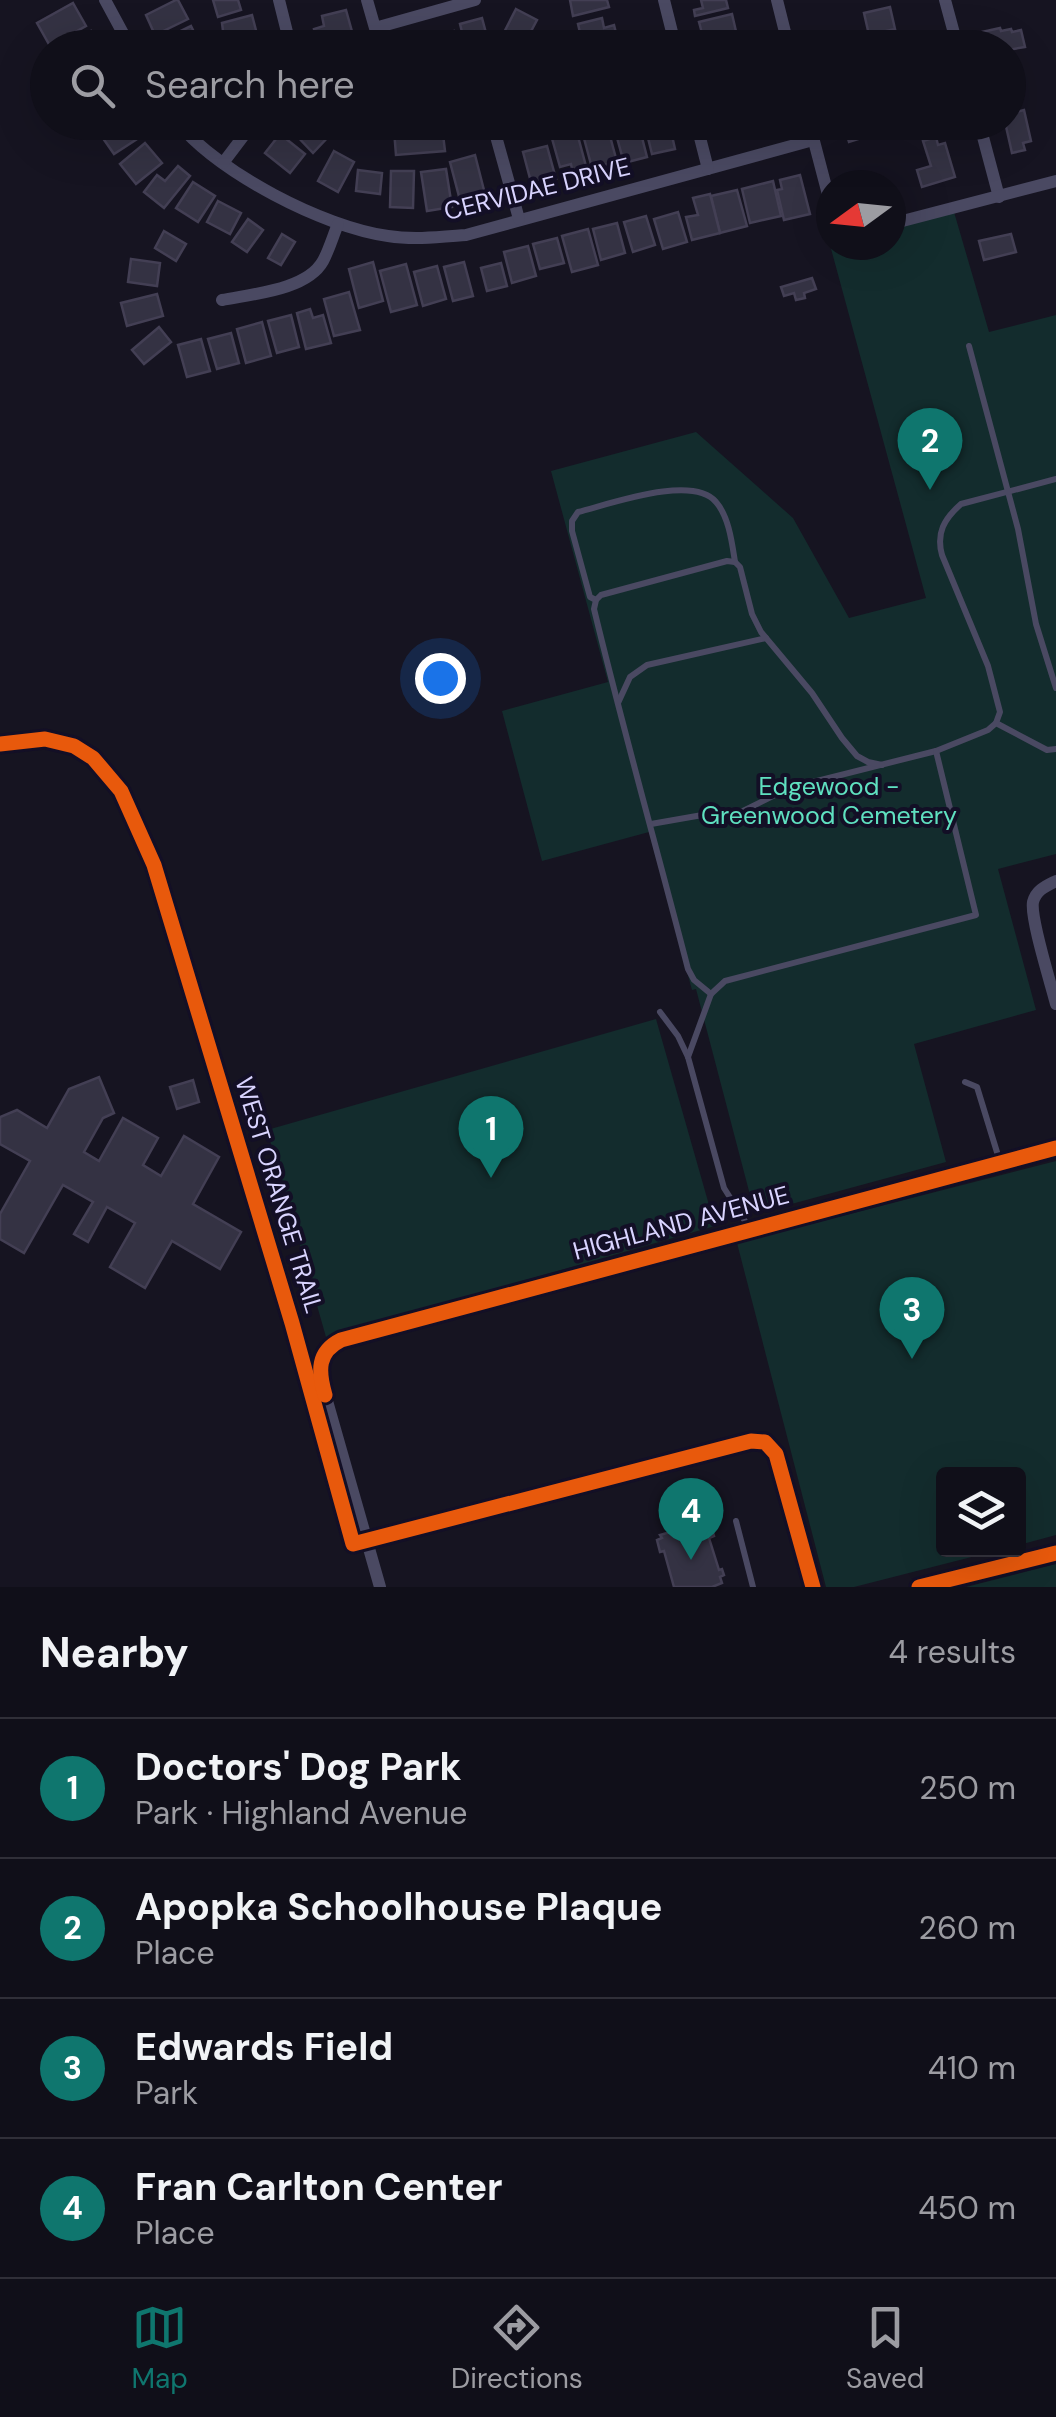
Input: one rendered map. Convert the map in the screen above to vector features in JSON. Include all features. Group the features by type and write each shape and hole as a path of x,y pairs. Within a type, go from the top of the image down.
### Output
{"street":[{"path":"105,0 121,30"},
{"path":"279,0 286,30"},
{"path":"367,0 375,28 476,0"},
{"path":"664,0 672,30"},
{"path":"777,0 784,30"},
{"path":"946,0 954,30"},
{"name":"CERVIDAE DRIVE","path":"197,140 223,163 265,190 338,224 387,236 421,238 466,235 813,140"},
{"path":"223,163 240,140"},
{"path":"497,140 518,219"},
{"path":"700,140 708,170"},
{"path":"813,140 821,170"},
{"path":"983,140 999,197"},
{"path":"906,220 1056,181"},
{"path":"222,300 306,280 322,264 338,224"},
{"path":"1056,881 1033,899 1056,1004"},
{"name":"HIGHLAND AVENUE","path":"380,1587 321,1380 322,1354 330,1346 1056,1148"}],"lane":[{"path":"969,346 1018,529 1036,624 1056,688"},
{"path":"651,824 744,812 789,788 936,751 988,730 1000,712 988,666 942,555 938,542 941,527 961,504 1056,479"},
{"path":"596,600 590,597 572,530 578,512 676,488 708,495 718,503 752,614 766,638 857,756 882,764"},
{"path":"712,994 694,980 688,969 594,608 601,595 735,562"},
{"path":"617,704 630,677 646,665 766,638"},
{"path":"996,723 1047,750 1056,748"},
{"path":"688,1057 712,994 724,981 976,914 936,751"},
{"path":"660,1012 688,1057 724,1188 751,1230"},
{"path":"965,1082 976,1087 1000,1163"},
{"path":"736,1521 754,1587"}],"green space":[{"name":"Edgewood - Greenwood Cemetery","path":"954,212 989,332 1056,315 1056,854 998,869 1036,1010 914,1044 946,1162 755,1214 696,989 692,990 649,832 542,861 502,711 608,682 551,471 696,432 793,518 849,618 926,598 834,260 906,260 906,225"},
{"path":"656,1019 715,1226 326,1337 267,1130"},
{"path":"1056,1161 1056,1535 1026,1543 1026,1467 936,1467 936,1557 972,1557 854,1587 826,1587 737,1243"},
{"path":"1056,1564 1056,1587 966,1587"}],"building":[{"path":"178,0 188,19 165,30 153,30 146,15"},
{"path":"213,0 238,0 241,10 218,17"},
{"path":"570,0 607,0 609,7 573,16"},
{"path":"701,0 726,0 728,8 695,16 694,10 703,8"},
{"path":"73,3 86,26 79,30 41,30 37,23"},
{"path":"890,7 895,29 868,30 864,13"},
{"path":"516,9 537,20 532,30 505,30"},
{"path":"346,10 352,30 314,30 324,26 322,16"},
{"path":"732,14 736,30 701,30 699,22"},
{"path":"252,15 256,30 223,30 222,23"},
{"path":"482,18 485,30 462,30 460,24"},
{"path":"602,18 604,28 614,25 615,30 579,30 578,24"},
{"path":"1026,119 1031,141 1023,143 1025,150 1012,153 1009,140 1026,140"},
{"path":"104,140 136,140 114,154"},
{"path":"275,140 288,140 305,154 290,173 265,153"},
{"path":"301,140 325,140 313,153"},
{"path":"395,140 444,140 445,151 396,155"},
{"path":"552,140 579,140 587,170 573,174 571,164 560,167"},
{"path":"584,140 611,140 617,162 592,168"},
{"path":"618,140 643,140 647,157 624,163"},
{"path":"648,140 673,140 675,149 652,154"},
{"path":"923,141 945,143 955,177 922,187 917,170 931,166"},
{"path":"145,143 162,163 136,184 120,164"},
{"path":"547,146 556,179 532,186 523,152"},
{"path":"334,151 354,162 338,192 318,181"},
{"path":"475,155 486,198 461,204 450,162"},
{"path":"178,166 190,176 164,208 144,192 157,175 165,181"},
{"path":"446,169 452,207 427,211 421,172"},
{"path":"358,170 382,173 380,194 356,191"},
{"path":"391,171 414,171 413,208 390,207"},
{"path":"800,175 810,214 784,220 777,190 782,189 780,180"},
{"path":"773,181 781,216 750,223 742,189"},
{"path":"193,182 215,196 198,222 176,208"},
{"path":"737,190 747,226 720,233 711,196"},
{"path":"710,194 720,233 692,240 686,217 698,215 693,198"},
{"path":"218,201 241,213 230,234 207,222"},
{"path":"678,212 687,242 663,249 654,219"},
{"path":"646,216 655,245 633,252 624,222"},
{"path":"248,219 263,230 247,252 232,242"},
{"path":"617,223 625,253 601,260 593,229"},
{"path":"588,229 598,265 572,272 562,236"},
{"path":"164,231 186,244 176,261 155,248"},
{"path":"282,234 295,242 281,265 268,258"},
{"path":"1011,234 1016,252 984,260 979,241"},
{"path":"557,238 564,263 540,269 533,244"},
{"path":"528,246 536,276 512,283 504,252"},
{"path":"131,259 160,263 157,286 128,282"},
{"path":"373,262 383,301 359,308 349,269"},
{"path":"464,262 473,296 453,301 444,267"},
{"path":"501,263 507,286 487,291 481,268"},
{"path":"406,264 417,305 391,312 380,271"},
{"path":"437,266 446,299 423,306 414,272"},
{"path":"812,278 816,289 804,293 805,298 796,300 794,293 784,296 781,287"},
{"path":"349,292 360,330 334,336 324,299"},
{"path":"157,294 163,316 127,326 121,303"},
{"path":"310,309 313,318 323,315 331,343 306,349 297,313"},
{"path":"291,315 299,347 277,353 268,321"},
{"path":"262,322 271,356 246,363 237,329"},
{"path":"159,327 171,342 144,364 132,350"},
{"path":"231,333 239,363 217,369 208,339"},
{"path":"201,339 210,371 187,377 178,345"},
{"path":"99,1077 114,1113 103,1118 84,1152 99,1161 123,1118 158,1138 143,1165 161,1176 184,1136 219,1157 193,1204 241,1232 220,1269 172,1241 145,1288 110,1267 135,1223 107,1207 88,1242 74,1234 93,1202 63,1185 24,1253 0,1239 0,1214 30,1161 0,1144 0,1117 17,1110 47,1128 69,1089"},
{"path":"193,1080 199,1102 177,1109 170,1087"},
{"path":"705,1522 714,1536 709,1538 724,1575 720,1577 722,1583 712,1587 674,1587 657,1540 662,1538 660,1535"}],"cycle path":[{"name":"WEST ORANGE TRAIL","path":"0,744 45,739 74,746 93,758 121,791 154,865 292,1323 353,1544 751,1441 765,1442 776,1454 813,1587"},
{"path":"325,1395 321,1363 327,1350 341,1340 1056,1148"},
{"path":"919,1587 1056,1553"}],"place":[{"name":"Apopka Schoolhouse Plaque","path":"930,490"},
{"name":"Doctors' Dog Park","path":"491,1178"},
{"name":"Edwards Field","path":"912,1359"},
{"name":"Fran Carlton Center","path":"691,1560"}]}
